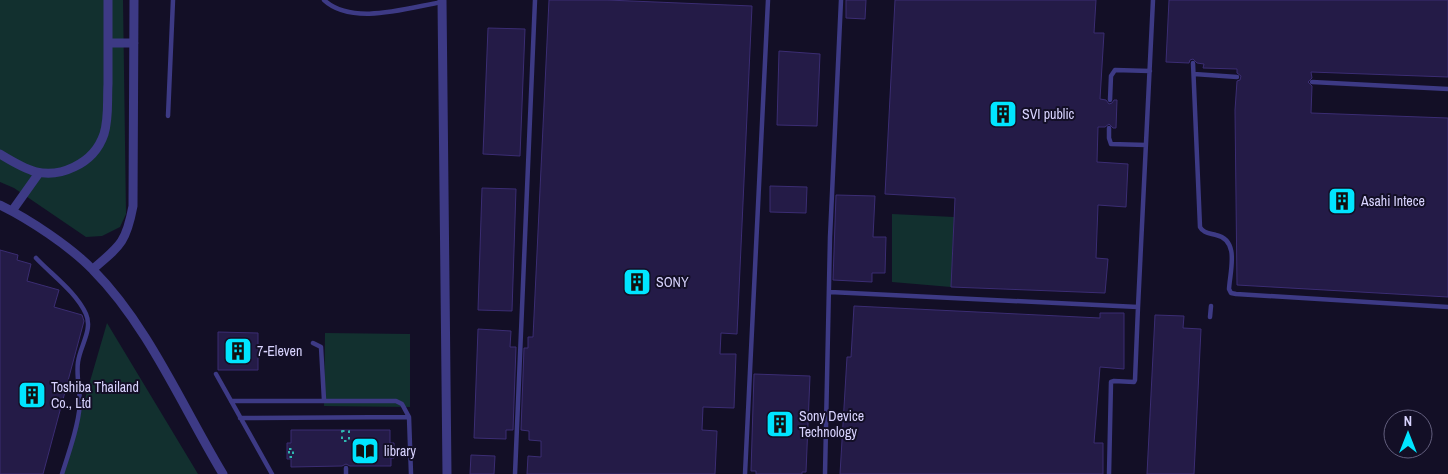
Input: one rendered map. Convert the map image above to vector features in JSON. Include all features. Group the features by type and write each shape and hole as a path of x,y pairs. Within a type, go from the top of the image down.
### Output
{"street":[{"path":"0,154 20,167 39,173 53,174 68,170 86,160 98,146 107,122 108,0"},
{"path":"92,269 116,249 125,238 133,206 134,0"},
{"path":"442,1 447,474"},
{"path":"108,43 134,43"},
{"path":"12,211 39,173"},
{"path":"0,205 43,230 92,269 117,296 155,352 223,474"}],"lane":[{"path":"168,116 173,0"},
{"path":"324,0 335,8 346,12 375,13 442,1"},
{"path":"515,474 535,0"},
{"path":"745,474 768,0"},
{"path":"825,474 830,236 841,0"},
{"path":"1108,474 1112,382 1134,382 1135,380 1153,0"},
{"path":"1193,63 1200,227 1204,232 1222,236 1230,246 1232,251 1229,289 1231,292 1246,295 1448,306"},
{"path":"1110,100 1111,76 1115,70 1150,71"},
{"path":"1194,74 1237,77"},
{"path":"1312,82 1448,89"},
{"path":"1109,128 1111,144 1146,145"},
{"path":"36,258 77,299 89,325 78,360 77,375 80,402 78,416 62,474"},
{"path":"830,292 1138,307"},
{"path":"1210,317 1211,306"},
{"path":"313,343 321,347 324,400"},
{"path":"216,374 272,474"},
{"path":"231,401 396,401 402,404 409,417 411,474"},
{"path":"240,418 409,417"},
{"path":"346,468 346,474"}],"path":[{"path":"342,432 349,432 349,441 342,441 342,432"}],"green space":[{"path":"0,0 123,0 126,214 120,227 102,236 86,237 14,188 0,182"},
{"path":"892,214 954,217 951,287 892,282"},
{"path":"107,323 198,474 63,474"},
{"path":"325,333 410,334 410,407 324,406"}],"building":[{"name":"SONY","path":"549,0 607,0 752,6 737,334 721,333 720,354 736,354 734,408 703,407 702,430 717,431 715,474 527,474 528,456 541,457 541,441 529,440 529,431 521,430 524,348 528,348 528,337 533,337"},
{"path":"846,0 866,0 865,19 846,18"},
{"name":"SVI public","path":"895,0 1096,0 1094,33 1104,33 1100,99 1106,100 1109,104 1117,100 1116,128 1109,124 1105,127 1098,127 1097,162 1128,164 1126,207 1098,205 1096,258 1108,259 1105,293 951,287 955,198 885,194"},
{"name":"Asahi Intece","path":"1169,0 1448,0 1448,77 1311,72 1312,78 1308,82 1312,86 1311,113 1448,118 1448,297 1237,285 1235,110 1237,81 1240,80 1241,76 1237,73 1237,69 1203,68 1204,64 1197,63 1193,59 1189,63 1166,62"},
{"path":"488,28 525,29 520,156 483,154"},
{"path":"779,51 820,54 817,126 777,125"},
{"path":"770,186 807,187 806,213 770,212"},
{"path":"482,188 516,189 512,311 478,310"},
{"path":"836,195 875,196 873,237 886,237 885,273 872,273 872,282 833,280"},
{"name":"Toshiba Thailand Co., Ltd","path":"0,250 18,255 17,260 31,264 27,281 59,290 54,307 82,315 84,321 43,474 0,474"},
{"path":"854,306 1100,318 1100,313 1124,313 1124,369 1100,367 1094,443 1103,443 1103,474 840,474 847,357 851,357"},
{"path":"1155,315 1184,316 1183,328 1201,329 1194,474 1147,474"},
{"path":"478,329 511,331 510,347 516,347 513,430 506,430 506,439 474,438"},
{"name":"7-Eleven","path":"218,332 258,333 258,370 218,370"},
{"name":"Sony Device Technology","path":"754,374 810,376 806,472 802,472 802,474 756,474 756,471 751,471"},
{"path":"291,430 390,430 390,443 394,443 394,458 391,458 391,466 350,466 346,464 342,466 291,467 291,459 287,459 287,443 291,443"},
{"path":"471,455 495,456 494,474 470,474"}],"place":[{"name":"SVI public","path":"1003,114"},
{"name":"Asahi Intece","path":"1342,201"},
{"name":"SONY","path":"637,282"},
{"name":"7-Eleven","path":"238,351"},
{"name":"Toshiba Thailand Co., Ltd","path":"32,395"},
{"name":"Sony Device Technology","path":"780,424"},
{"name":"library","path":"365,451"}]}
